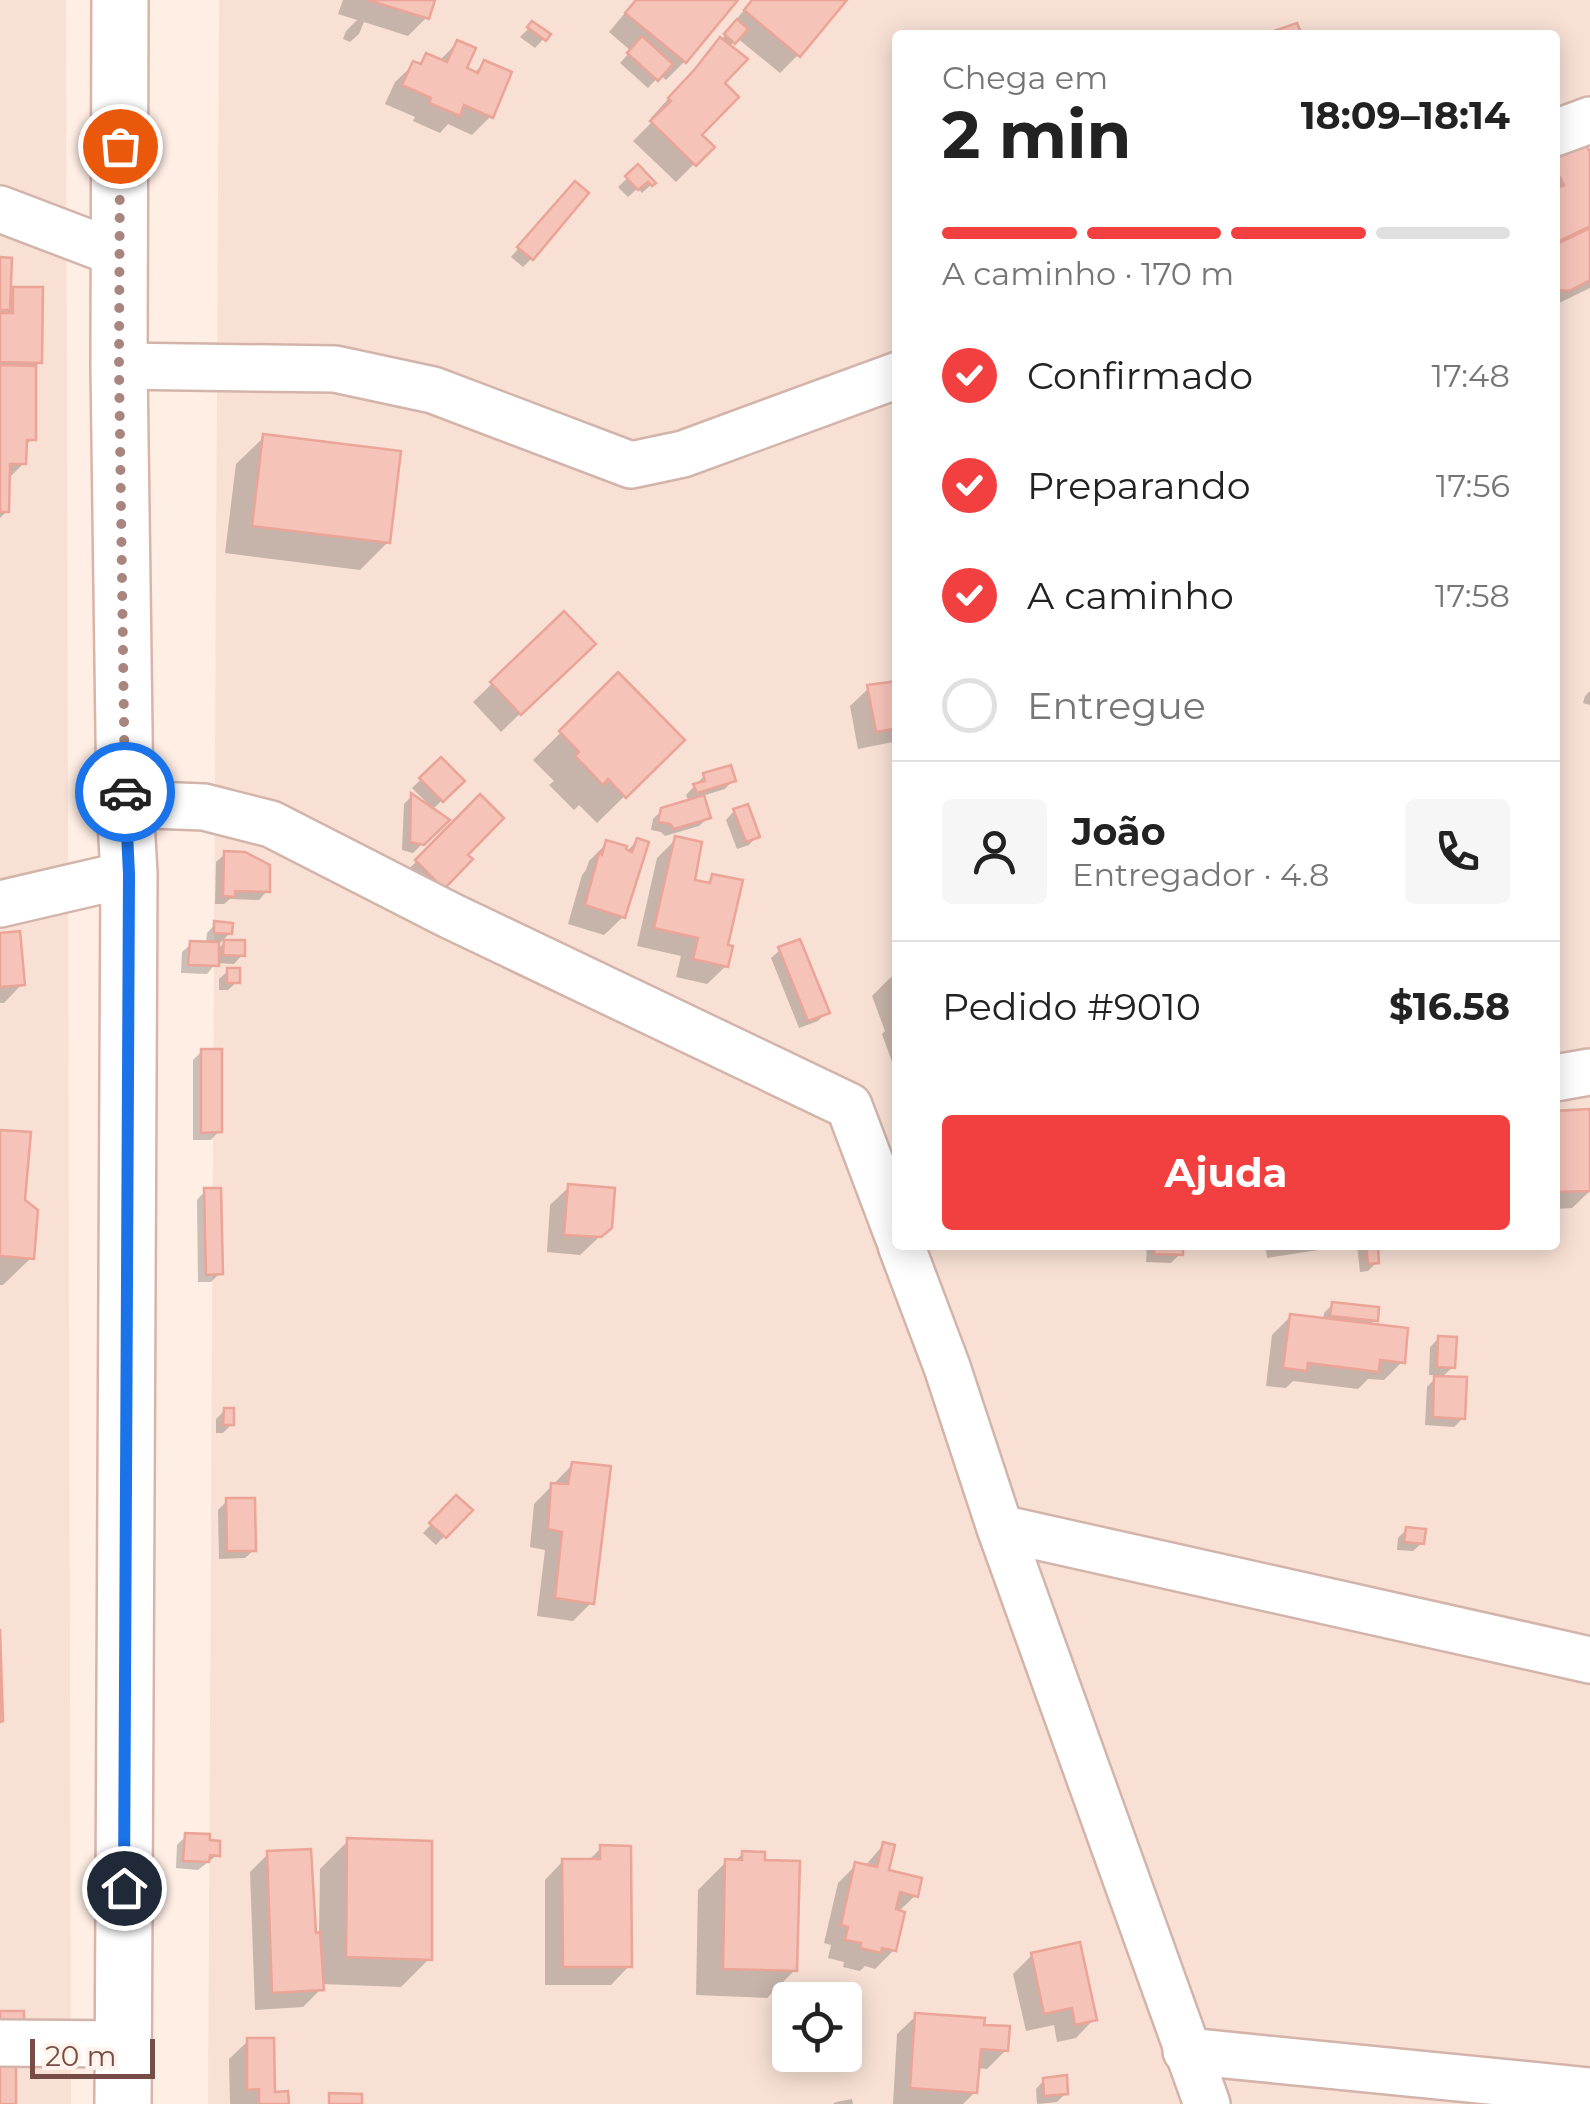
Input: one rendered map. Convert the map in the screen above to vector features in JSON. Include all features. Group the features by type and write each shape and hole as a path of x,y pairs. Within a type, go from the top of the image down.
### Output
{"main road":[{"path":"120,0 119,366 129,874 123,2104"}],"street":[{"path":"1560,131 1590,120"},
{"path":"0,209 121,255"},
{"path":"119,366 335,370 433,390 631,466 683,454 892,377"},
{"path":"125,804 204,807 271,824 449,915 849,1106 892,1220"},
{"path":"0,904 129,874"},
{"path":"1560,1077 1590,1072"},
{"path":"903,1250 1207,2104"},
{"path":"1000,1528 1590,1660"},
{"path":"0,2043 124,2044"},
{"path":"1186,2051 1590,2092"}],"shaded area":[{"path":"0,0 66,0 71,2104 0,2104"},
{"path":"219,0 1590,0 1590,2104 208,2104"}],"building":[{"path":"368,0 435,0 429,19"},
{"path":"636,0 738,0 686,63 625,13"},
{"path":"752,0 847,0 800,57 744,10"},
{"path":"737,19 748,29 735,44 724,34"},
{"path":"532,21 551,34 546,41 527,27"},
{"path":"1297,23 1300,30 1277,30"},
{"path":"642,36 673,64 658,81 627,53"},
{"path":"720,37 748,59 725,83 739,97 702,135 715,147 696,166 650,121 671,101 668,98"},
{"path":"457,40 476,48 467,68 478,73 484,60 512,72 493,118 464,105 460,116 429,103 431,98 402,85 413,61 421,64 426,53 447,62"},
{"path":"1585,143 1590,152 1590,226 1560,241 1560,187 1564,185 1560,156"},
{"path":"638,164 656,183 652,186 648,182 638,190 625,176"},
{"path":"575,181 589,193 533,260 517,247"},
{"path":"1590,228 1590,280 1569,291 1560,290 1560,243"},
{"path":"0,257 12,258 10,310 0,310"},
{"path":"13,287 43,287 42,363 0,362 0,313 13,313"},
{"path":"0,365 36,366 36,440 27,440 26,464 10,464 9,512 0,512"},
{"path":"263,434 401,451 390,543 252,526"},
{"path":"564,611 596,644 521,715 490,682"},
{"path":"618,672 685,740 626,798 608,779 603,785 575,756 579,752 559,731"},
{"path":"892,682 892,729 876,732 867,685"},
{"path":"441,757 465,781 443,802 419,778"},
{"path":"731,765 736,781 697,793 693,784 705,781 703,773"},
{"path":"411,793 450,820 424,845 410,842"},
{"path":"480,794 504,818 468,855 473,859 444,889 415,860"},
{"path":"704,795 711,818 674,829 658,822 661,808"},
{"path":"748,804 760,837 746,842 733,809"},
{"path":"675,836 702,842 695,880 710,883 712,874 743,880 728,945 733,946 728,967 693,959 698,938 654,928"},
{"path":"637,838 649,842 625,918 585,905 606,840 627,846 632,852"},
{"path":"224,851 245,852 270,865 270,892 235,891 235,897 223,896"},
{"path":"214,921 233,923 232,934 214,933"},
{"path":"20,931 25,985 0,987 0,933"},
{"path":"800,939 830,1013 808,1021 778,947"},
{"path":"224,940 245,940 245,956 223,955"},
{"path":"190,941 219,942 219,966 188,965"},
{"path":"227,968 240,968 240,983 227,983"},
{"path":"201,1049 222,1049 222,1132 201,1133"},
{"path":"1590,1109 1590,1191 1560,1192 1560,1111"},
{"path":"0,1130 31,1132 25,1200 38,1210 34,1259 0,1256"},
{"path":"568,1184 615,1188 612,1228 601,1237 564,1235"},
{"path":"204,1188 221,1188 223,1274 206,1275"},
{"path":"1154,1250 1183,1250 1183,1255 1154,1254"},
{"path":"1367,1250 1378,1250 1379,1263 1368,1264"},
{"path":"1332,1302 1379,1307 1378,1321 1330,1316"},
{"path":"1290,1314 1408,1328 1405,1363 1380,1360 1379,1372 1308,1363 1307,1371 1283,1368"},
{"path":"1438,1336 1457,1337 1455,1368 1437,1367"},
{"path":"1434,1376 1467,1377 1465,1419 1433,1417"},
{"path":"224,1408 234,1408 234,1425 223,1425"},
{"path":"572,1462 611,1466 594,1604 555,1598 562,1532 548,1529 551,1483 568,1484"},
{"path":"456,1495 473,1510 446,1538 429,1523"},
{"path":"226,1498 255,1498 256,1551 227,1551"},
{"path":"1406,1527 1426,1529 1424,1544 1404,1542"},
{"path":"0,1629 3,1721 0,1722"},
{"path":"185,1833 210,1834 210,1840 220,1841 220,1856 210,1855 209,1862 183,1861"},
{"path":"347,1838 432,1841 432,1960 346,1957"},
{"path":"883,1842 895,1845 889,1870 922,1878 918,1897 900,1892 896,1909 905,1912 896,1951 882,1948 881,1953 845,1940 848,1927 841,1925 855,1862 877,1867"},
{"path":"600,1845 631,1846 632,1967 563,1967 562,1859 600,1859"},
{"path":"311,1849 324,1990 272,1993 267,1851"},
{"path":"742,1851 765,1852 765,1860 800,1861 797,1971 723,1969 725,1859 742,1860"},
{"path":"1080,1942 1097,2020 1075,2025 1072,2008 1044,2014 1031,1953"},
{"path":"0,2011 24,2011 24,2024 0,2024"},
{"path":"915,2013 985,2018 984,2025 1010,2026 1008,2051 981,2049 977,2093 910,2088"},
{"path":"247,2038 274,2038 275,2092 288,2091 289,2104 259,2104 259,2089 247,2090"},
{"path":"0,2063 16,2063 16,2104 0,2104"},
{"path":"1067,2075 1068,2094 1044,2096 1043,2078"},
{"path":"329,2093 362,2094 362,2104 329,2104"}],"way so far":[{"path":"120,146 125,792"}],"route":[{"path":"124,1888 129,874 125,792"}]}
